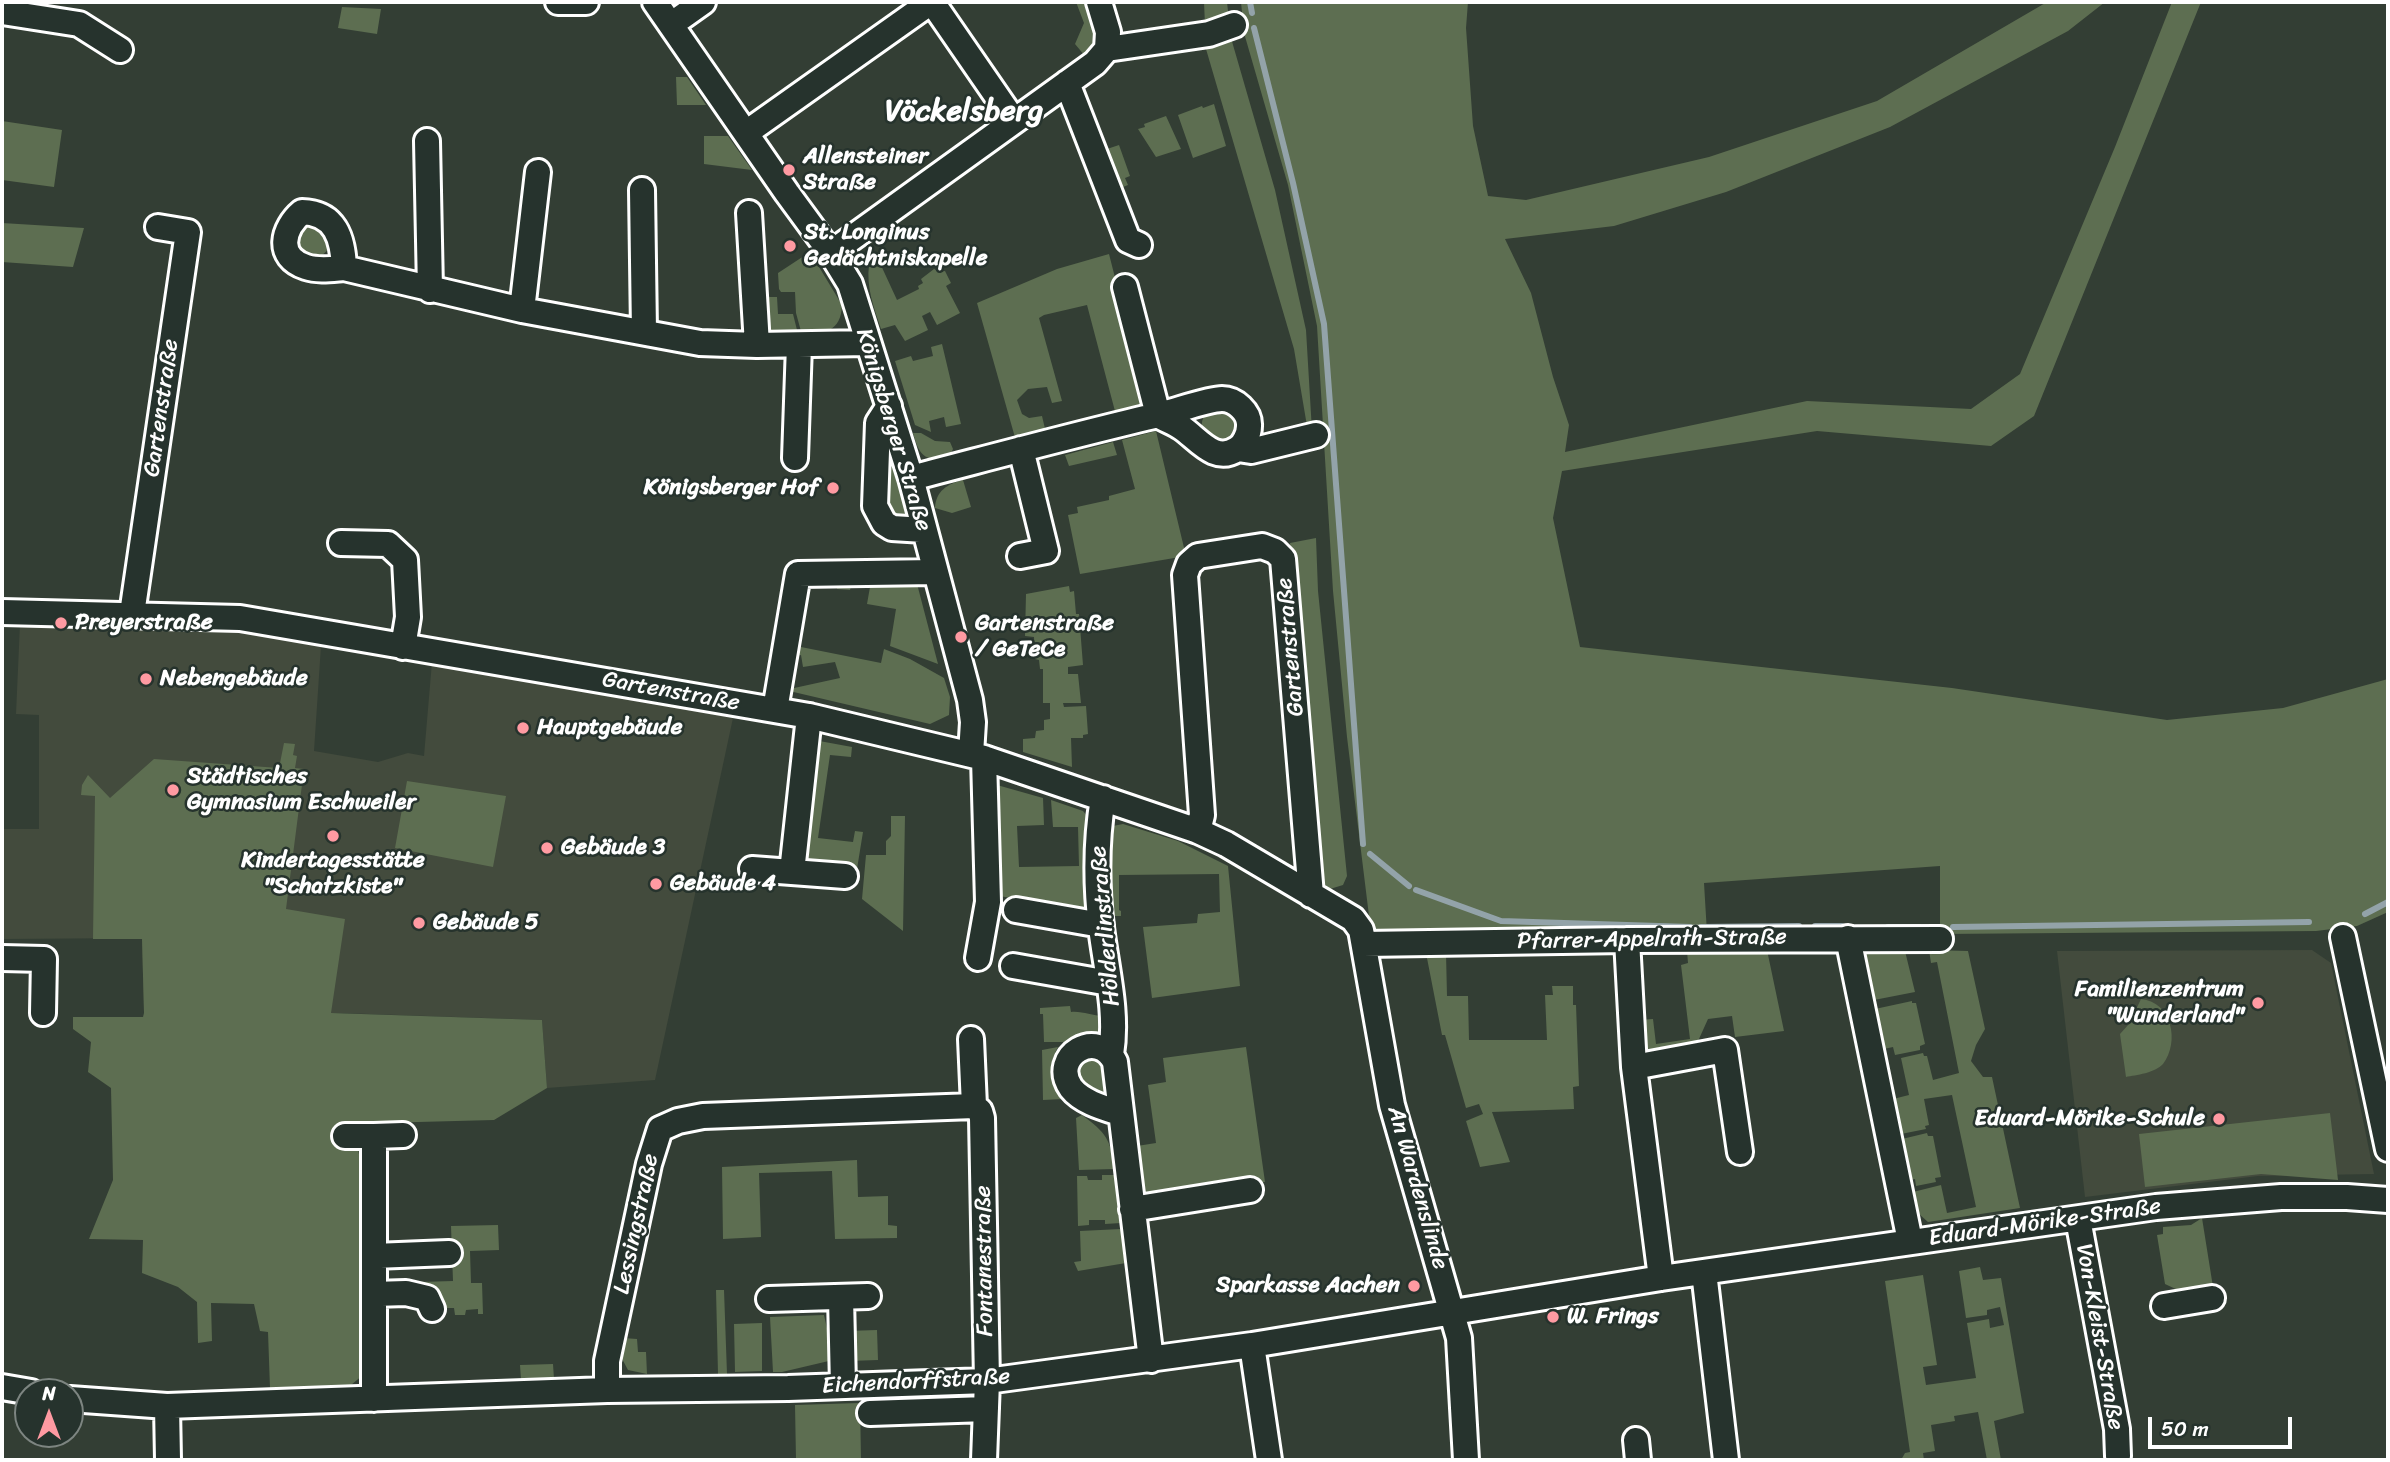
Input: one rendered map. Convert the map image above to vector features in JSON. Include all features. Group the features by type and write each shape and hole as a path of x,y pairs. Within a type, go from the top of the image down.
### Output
{"street":[{"path":"558,2 586,2"},
{"name":"Königsberger Straße","path":"655,2 850,284 911,478 970,700 988,902 978,958"},
{"path":"672,24 703,2"},
{"path":"746,133 932,2 1014,121"},
{"path":"831,253 1095,63 1107,49 1108,32 1099,2"},
{"path":"2,12 79,24 120,50"},
{"path":"1107,49 1209,34 1234,25"},
{"path":"1067,83 1128,240 1139,245"},
{"path":"427,141 430,290"},
{"path":"522,310 538,172"},
{"path":"642,190 644,332"},
{"path":"749,214 757,345"},
{"name":"Gartenstraße","path":"132,614 188,232 158,228"},
{"path":"344,268 522,310 700,343 867,343"},
{"path":"1125,287 1158,415 1182,428 1213,452 1225,453 1238,449 1251,451 1316,435"},
{"path":"795,458 799,345"},
{"path":"911,478 1222,399 1235,403 1244,411 1250,422 1248,435 1238,449"},
{"path":"889,406 877,423 875,506 884,523 892,528 924,530"},
{"path":"1020,556 1046,551 1021,449"},
{"path":"341,543 388,544 405,560 408,617 403,647"},
{"name":"Gartenstraße","path":"1198,831 1202,815 1185,575 1189,564 1198,556 1262,546 1275,551 1283,559 1311,895"},
{"path":"775,710 798,573 935,572"},
{"name":"Gartenstraße","path":"2,612 240,618 775,710 809,723 977,756 1198,831 1226,844 1353,919"},
{"path":"792,872 809,723"},
{"name":"Hölderlinstraße","path":"1103,798 1098,825 1101,925 1113,1014 1111,1055 1115,1062 1151,1360"},
{"path":"752,869 845,876"},
{"path":"1016,910 1101,925"},
{"name":"An Wardenslinde","path":"1353,919 1364,944 1392,1105 1459,1338 1466,1460"},
{"path":"2343,937 2388,1149"},
{"path":"1848,938 1910,1241"},
{"name":"Pfarrer-Appelrath-Straße","path":"1364,944 1940,939"},
{"path":"1627,940 1634,1067 1661,1278"},
{"path":"2,958 44,959 43,1013"},
{"path":"1013,966 1109,983"},
{"name":"Fontanestraße","path":"971,1039 974,1106 980,1111 982,1118 987,1381 984,1460"},
{"path":"1111,1055 1096,1046 1076,1050 1068,1058 1067,1072 1071,1088 1077,1093 1097,1106 1120,1113"},
{"path":"1634,1067 1726,1050 1740,1152"},
{"name":"Lessingstraße","path":"607,1390 607,1361 651,1156 660,1129 678,1121 703,1116 974,1106"},
{"path":"345,1136 403,1135"},
{"path":"374,1136 374,1399"},
{"path":"1132,1209 1250,1190"},
{"name":"Eduard-Mörike-Straße","path":"1453,1311 1910,1241 2156,1207 2232,1199 2347,1197 2388,1200"},
{"name":"Von-Kleist-Straße","path":"2078,1219 2117,1429 2118,1456"},
{"path":"374,1256 449,1253"},
{"path":"1704,1272 1726,1460"},
{"path":"374,1294 418,1294 427,1298 432,1309"},
{"path":"769,1300 868,1296"},
{"path":"841,1297 843,1386"},
{"path":"2164,1306 2212,1298"},
{"name":"Eichendorffstraße","path":"84,1400 167,1406 607,1390 987,1381 1252,1345 1453,1311"},
{"path":"1252,1345 1269,1460"},
{"path":"167,1406 168,1460"},
{"path":"870,1413 986,1409"}],"shaded area":[{"path":"20,624 236,630 321,646 314,751 378,762 408,753 424,756 432,662 733,718 655,1080 547,1088 542,1020 340,1013 144,1013 142,938 2,939 2,829 39,829 39,715 16,714"},
{"name":"Eduard-Mörike-Schule","path":"2312,950 2331,963 2374,1174 2258,1176 2085,1197 2057,951"}],"green space":[{"path":"1076,2 1089,2 1097,39 1085,56 1075,44 1084,23"},
{"path":"1204,2 1227,2 1231,38 1275,190 1306,330 1312,431 1308,432 1294,349 1206,49"},
{"path":"1241,2 1468,2 1466,28 1473,126 1488,196 1526,200 1709,157 1877,101 2047,2 2105,2 2068,31 1890,127 1726,192 1614,226 1505,239 1531,293 1569,425 1565,452 1807,401 1971,409 2020,374 2172,2 2201,2 2034,416 1991,446 1817,431 1562,471 1553,518 1580,647 1952,688 2167,720 2283,708 2388,679 2388,912 2357,926 2316,931 1940,934 1940,866 1704,883 1707,933 1380,935 1370,924 1347,737 1333,591 1317,326 1288,185 1244,33"},
{"path":"342,7 381,9 377,34 338,28"},
{"path":"676,77 687,77 706,105 677,105"},
{"path":"1214,104 1226,146 1193,158 1178,115"},
{"path":"1166,116 1181,149 1156,157 1138,129"},
{"path":"2,121 62,130 54,187 2,180"},
{"path":"704,136 728,136 752,170 704,164"},
{"path":"1119,145 1130,176 1125,178 1128,185 1118,189 1104,150"},
{"path":"320,222 330,246 318,257 302,257 291,236 296,225"},
{"path":"2,223 84,228 73,267 2,262"},
{"path":"810,252 842,305 838,321 830,330 802,335 796,313 795,292 781,292 778,273"},
{"path":"1109,254 1148,407 1116,415 1087,305 1044,315 1039,318 1062,401 1052,403 1047,387 1028,389 1017,400 1022,414 1029,418 1042,416 1046,433 1016,441 977,303 1057,269"},
{"path":"879,261 897,300 919,289 918,286 923,283 921,279 934,269 945,271 951,283 946,286 960,313 937,325 930,312 922,316 928,330 905,341 895,325 881,329 871,297 868,273 869,265"},
{"path":"760,297 777,297 778,314 793,314 798,334 766,336"},
{"path":"942,344 961,424 946,427 944,417 929,421 931,432 915,425 895,361 911,356 913,361 933,356 931,347"},
{"path":"1229,407 1241,428 1225,446 1203,434 1202,421 1207,413"},
{"path":"886,431 911,518 886,516"},
{"path":"1156,431 1186,556 1080,574 1068,515 1078,513 1077,507 1109,500 1109,496 1135,489 1122,440"},
{"path":"913,433 921,433 935,441 950,442 953,449 949,457 934,459 924,456"},
{"path":"1113,442 1117,455 1069,466 1065,455"},
{"path":"963,480 971,507 952,513 935,508 943,489"},
{"path":"1316,538 1318,591 1347,876 1343,885 1330,889 1315,877 1316,803 1290,543"},
{"path":"838,579 916,580 938,664 890,646 896,609 867,604 870,587 852,583 850,590 837,589"},
{"path":"1069,586 1070,592 1074,591 1076,614 1079,614 1083,665 1068,667 1068,674 1078,674 1081,703 1063,703 1064,707 1086,706 1088,734 1083,735 1083,738 1071,738 1072,767 1023,752 1023,739 1035,738 1036,731 1044,730 1044,720 1050,719 1050,703 1043,703 1043,669 1040,669 1039,660 1035,659 1034,637 1025,636 1026,594"},
{"path":"796,646 881,663 884,649 910,659 944,678 950,697 949,715 930,724 785,690 840,678 835,662 803,667 801,655 789,658"},
{"path":"814,740 852,747 851,757 830,755 818,838 853,842 855,831 863,832 856,875 800,868"},
{"path":"284,743 295,744 295,768 304,769 286,909 345,919 331,1013 542,1020 547,1088 494,1120 342,1124 342,1141 358,1148 360,1161 363,1375 351,1385 270,1388 268,1332 260,1331 254,1304 211,1303 212,1341 198,1343 197,1302 178,1287 142,1273 143,1240 89,1239 113,1180 111,1088 88,1072 91,1042 73,1029 73,1017 143,1017 144,1013 142,939 93,939 95,796 81,795 82,785 88,775 110,798 154,759 279,768"},
{"path":"407,781 506,796 493,867 395,848"},
{"path":"997,785 1043,798 1044,825 1017,826 1019,867 1079,866 1078,827 1053,827 1051,800 1083,811 1088,817 1091,911 999,896"},
{"path":"891,816 905,816 903,931 862,899 866,855 886,855 886,841 891,836"},
{"path":"1123,824 1178,841 1228,866 1240,986 1152,998 1143,927 1197,923 1198,914 1220,912 1219,874 1119,875 1121,916 1106,916 1109,829"},
{"path":"1904,947 1915,992 1874,1000 1865,952 1870,949"},
{"path":"1767,950 1784,1031 1735,1037 1732,1016 1708,1019 1694,1050 1646,1054 1639,1020 1653,1019 1656,1044 1690,1039 1681,965 1688,963 1687,951"},
{"path":"1929,950 1968,951 1985,1029 1971,1061 1983,1077 1992,1077 2020,1208 1928,1222 1918,1213 1913,1192 1941,1185 1947,1213 1976,1207 1952,1095 1924,1099 1929,1125 1925,1126 1926,1129 1901,1134 1893,1099 1909,1095 1901,1058 1923,1053 1927,1056 1933,1080 1959,1073 1937,962 1931,963"},
{"path":"1426,953 1446,953 1447,996 1468,996 1469,1040 1547,1040 1545,995 1553,995 1552,986 1573,986 1579,1086 1573,1087 1574,1109 1492,1112 1510,1162 1480,1167 1466,1121 1483,1114 1479,1104 1466,1108 1445,1035 1442,1035"},
{"path":"2141,999 2160,1007 2166,1015 2172,1035 2171,1045 2160,1067 2126,1077 2120,1034 2129,1024"},
{"path":"1912,1001 1916,1003 1925,1044 1920,1046 1920,1050 1895,1055 1893,1047 1884,1049 1875,1009"},
{"path":"1070,1006 1071,1012 1104,1016 1104,1031 1063,1042 1044,1042 1043,1014 1040,1014 1040,1008"},
{"path":"1058,1047 1052,1074 1055,1087 1063,1099 1043,1100 1042,1050"},
{"path":"1246,1047 1265,1182 1144,1199 1137,1146 1156,1143 1148,1085 1166,1082 1163,1058"},
{"path":"1091,1054 1103,1063 1109,1089 1107,1095 1102,1097 1075,1078 1076,1063"},
{"path":"2330,1113 2338,1180 2261,1174 2145,1187 2139,1134"},
{"path":"1082,1115 1097,1127 1109,1143 1114,1169 1079,1170 1076,1118"},
{"path":"1927,1133 1928,1136 1933,1136 1941,1177 1935,1178 1936,1182 1916,1186 1915,1179 1910,1180 1902,1139"},
{"path":"857,1160 858,1197 888,1196 888,1225 897,1226 897,1238 835,1239 832,1171 759,1173 761,1237 723,1239 722,1167"},
{"path":"1102,1175 1115,1175 1121,1223 1105,1224 1105,1220 1089,1220 1089,1225 1078,1226 1077,1176 1087,1176 1088,1180 1102,1180"},
{"path":"2202,1218 2213,1287 2182,1292 2165,1284 2157,1235 2163,1234 2163,1227 2191,1225"},
{"path":"498,1225 499,1250 470,1251 471,1283 482,1283 483,1314 478,1314 478,1309 466,1310 465,1315 455,1315 454,1308 440,1308 419,1282 453,1281 451,1226"},
{"path":"1121,1229 1126,1263 1078,1271 1074,1262 1081,1261 1080,1231"},
{"path":"1980,1267 1983,1280 2001,1278 2024,1413 1994,1421 2001,1460 1987,1460 1978,1412 1954,1416 1955,1421 1931,1425 1935,1451 1923,1453 1924,1460 1901,1460 1905,1453 1910,1452 1885,1281 1923,1275 1937,1365 1923,1367 1926,1385 1976,1378 1967,1323 1989,1319 1990,1328 2004,1325 2000,1307 1987,1310 1987,1315 1966,1318 1959,1271"},
{"path":"716,1290 724,1290 727,1374 718,1374"},
{"path":"824,1315 828,1333 832,1334 833,1360 773,1372 770,1317"},
{"path":"762,1323 762,1371 735,1372 734,1324"},
{"path":"877,1330 878,1360 848,1361 847,1331"},
{"path":"623,1338 637,1339 638,1352 646,1352 647,1374 628,1370 620,1355"},
{"path":"553,1364 554,1379 521,1380 520,1365"},
{"path":"860,1403 861,1460 796,1460 795,1405"}],"waterway":[{"path":"1250,2 1252,13"},
{"path":"1254,28 1293,183 1324,324 1363,844"},
{"path":"1370,854 1409,886"},
{"path":"1416,890 1501,921 1690,927"},
{"path":"2365,914 2388,902"},
{"path":"1953,927 2309,922"},
{"path":"1701,927 1799,926"},
{"path":"1815,926 1842,926"},
{"path":"1888,927 1919,927"}],"place":[{"name":"Allensteiner Straße","path":"789,170"},
{"name":"St. Longinus Gedächtniskapelle","path":"790,246"},
{"name":"Königsberger Hof","path":"833,488"},
{"name":"Preyerstraße","path":"61,623"},
{"name":"Gartenstraße / GeTeCe","path":"961,637"},
{"name":"Nebengebäude","path":"146,679"},
{"name":"Hauptgebäude","path":"523,728"},
{"name":"Städtisches Gymnasium Eschweiler","path":"173,790"},
{"name":"Kindertagesstätte \"Schatzkiste\"","path":"333,836"},
{"name":"Gebäude 3","path":"547,848"},
{"name":"Gebäude 4","path":"656,884"},
{"name":"Gebäude 5","path":"419,923"},
{"name":"Familienzentrum \"Wunderland\"","path":"2258,1003"},
{"name":"Eduard-Mörike-Schule","path":"2219,1119"},
{"name":"Sparkasse Aachen","path":"1414,1286"},
{"name":"W. Frings","path":"1553,1317"}],"district":[{"name":"Vöckelsberg","path":"964,112"}]}
